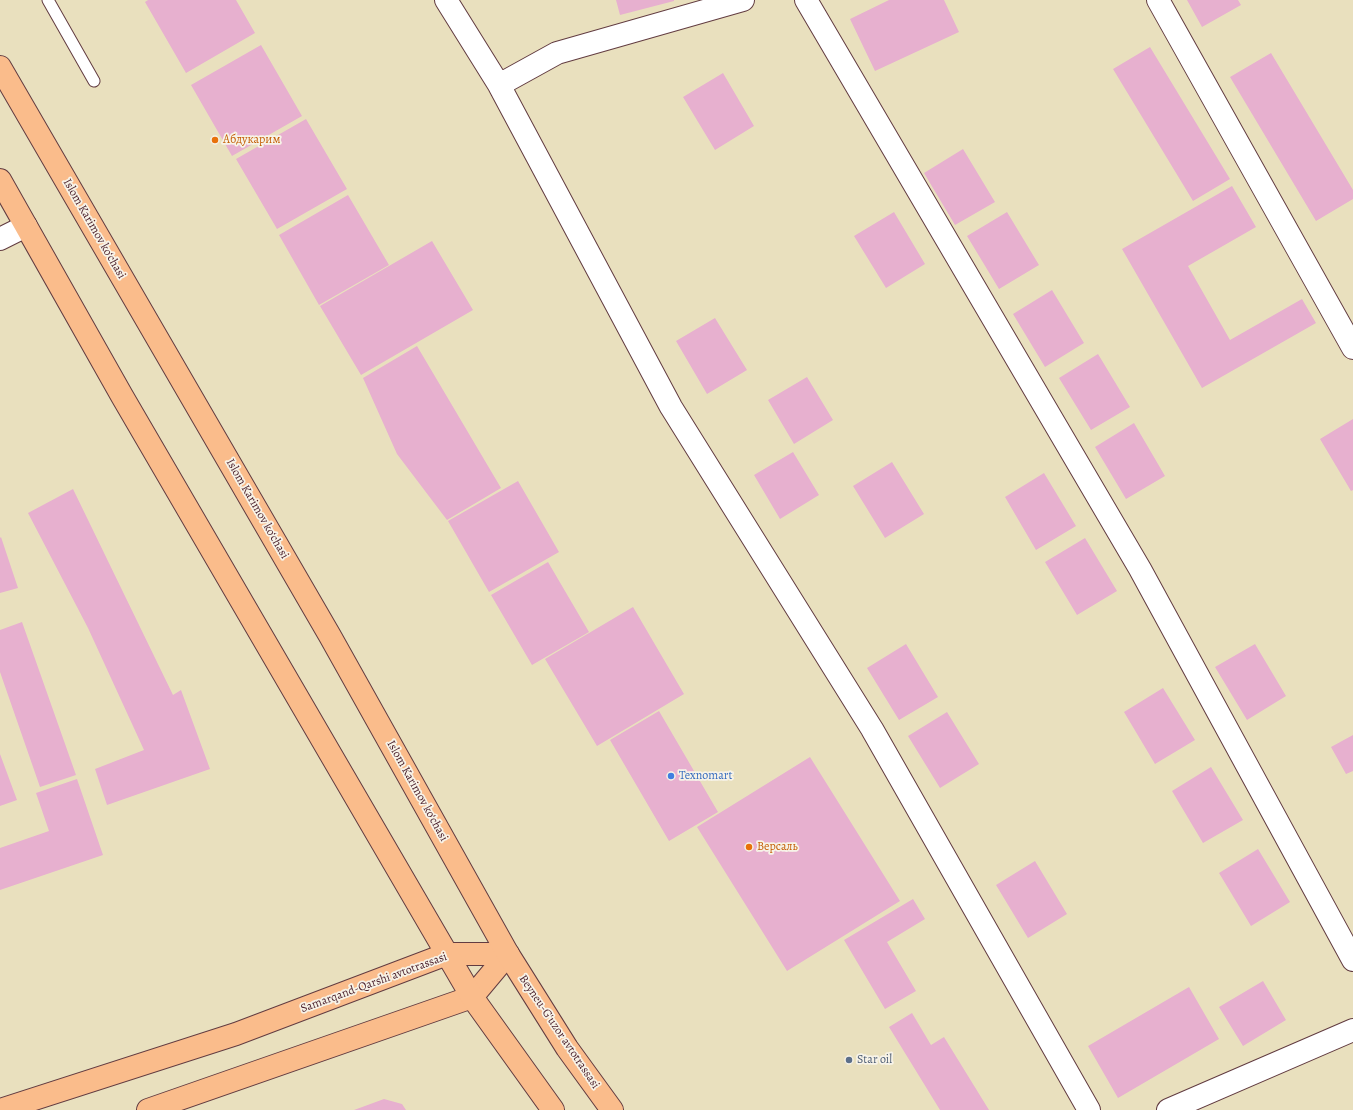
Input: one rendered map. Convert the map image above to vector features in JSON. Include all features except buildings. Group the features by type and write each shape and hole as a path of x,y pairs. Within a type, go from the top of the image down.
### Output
{"main road":[{"name":"Islom Karimov ko‘chasi","path":"0,67 330,636 508,954"},
{"path":"0,180 122,396 472,997 553,1110"},
{"name":"Samarqand-Qarshi avtotrassasi","path":"0,1110 236,1034 447,954 508,954"},
{"path":"148,1110 472,997 508,954"},
{"name":"Beyneu-G'uzor avtotrassasi","path":"508,954 567,1048 612,1110"}],"street":[{"path":"446,0 499,85 671,407 872,729 1089,1110"},
{"path":"499,85 557,53 743,0"},
{"path":"806,0 1140,569 1353,960"},
{"path":"1158,0 1353,348"},
{"path":"0,239 26,226"},
{"path":"1168,1110 1353,1030"}],"lane":[{"path":"48,0 94,81"}],"place":[{"name":"Абдукарим","path":"215,140"},
{"name":"Texnomart","path":"671,776"},
{"name":"Версаль","path":"749,847"},
{"name":"Star oil","path":"849,1060"}]}
